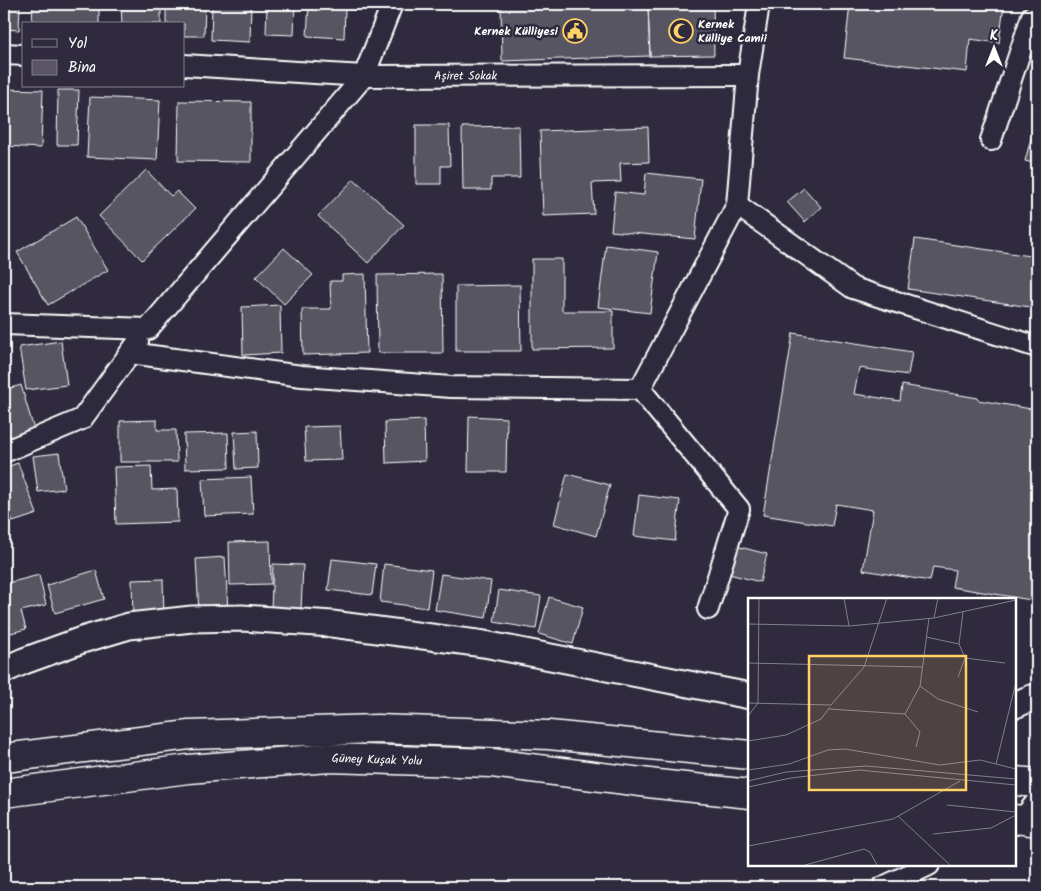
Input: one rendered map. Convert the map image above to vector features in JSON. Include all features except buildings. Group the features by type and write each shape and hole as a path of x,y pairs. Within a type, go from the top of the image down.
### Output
{"main road":[{"path":"4,758 189,735 377,729 549,736 748,755"},
{"name":"Güney Kuşak Yolu","path":"4,794 188,768 329,758 492,763 748,794"},
{"path":"1016,780 1037,783"}],"street":[{"path":"4,452 82,419 148,329 364,76 392,4"},
{"path":"640,389 736,205 748,75 758,4"},
{"path":"991,140 1032,12"},
{"path":"4,54 22,55"},
{"name":"Aşiret Sokak","path":"185,65 364,76 748,75"},
{"path":"736,205 853,288 1037,348"},
{"path":"4,324 148,329"},
{"path":"130,353 302,376 441,386 640,389 739,509 708,609"},
{"path":"4,670 82,640 129,626 192,619 242,618 332,624 484,644 748,696"},
{"path":"1016,705 1031,698 1037,698"},
{"path":"884,887 927,866"}],"place":[{"name":"Kernek Külliyesi","path":"575,31"},
{"name":"Kernek Külliye Camii","path":"681,31"}]}
